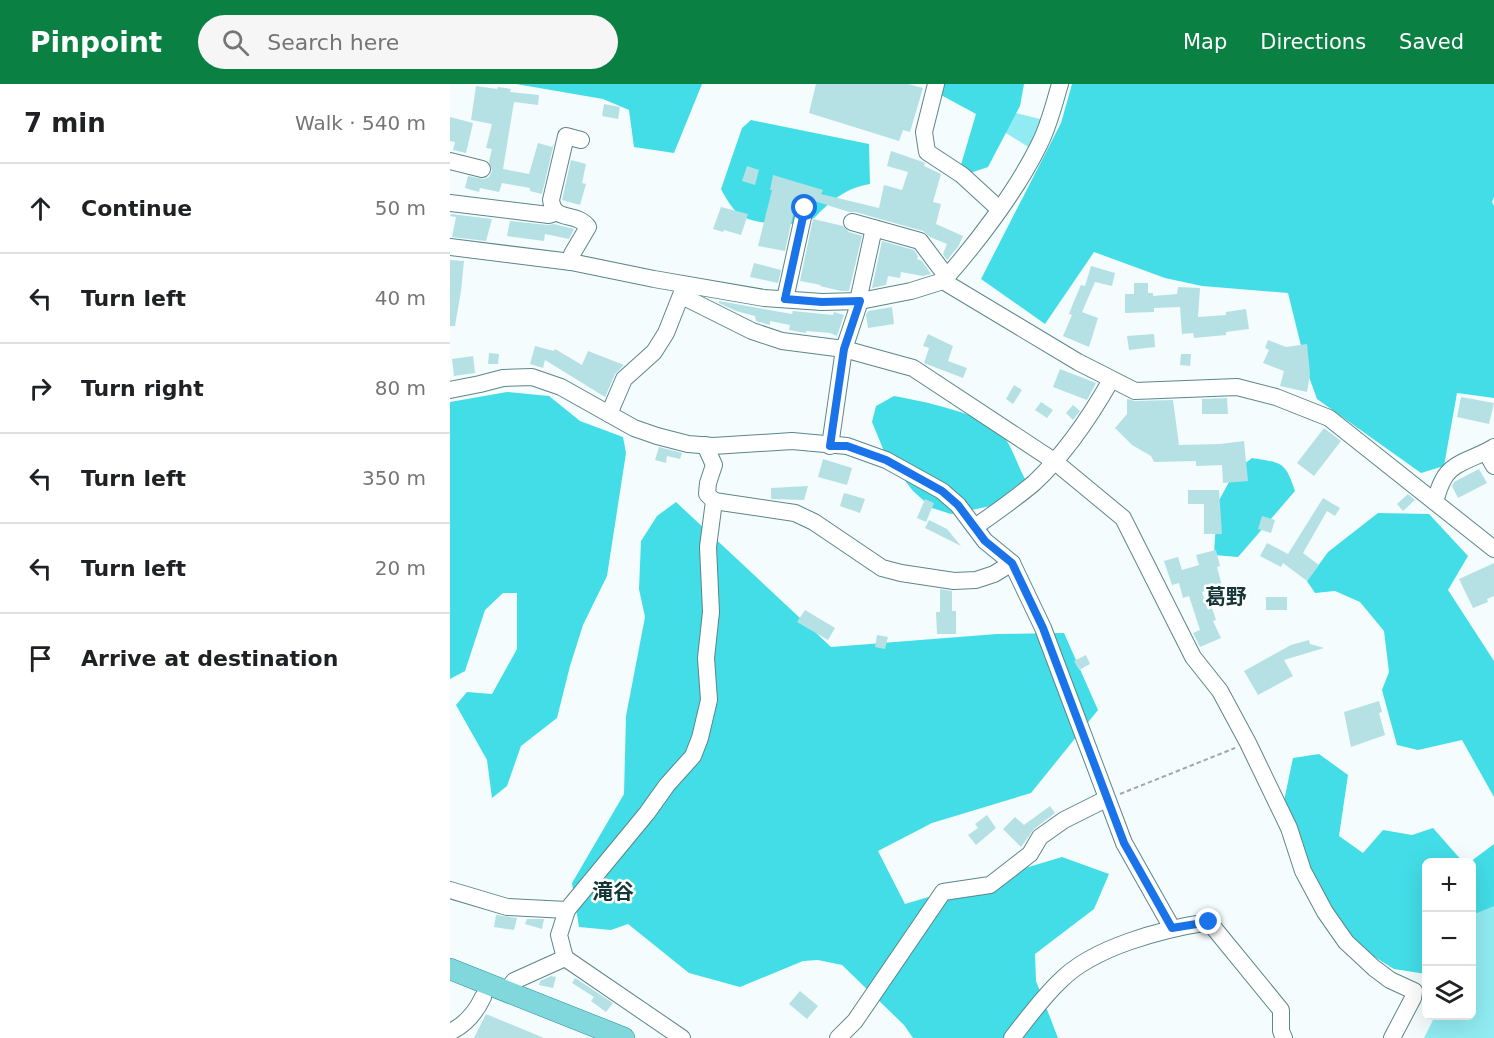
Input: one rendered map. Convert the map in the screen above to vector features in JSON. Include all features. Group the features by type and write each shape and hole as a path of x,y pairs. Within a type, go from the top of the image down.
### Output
{"main road":[{"path":"450,969 624,1038"},
{"path":"450,984 590,1038"}],"street":[{"path":"936,84 924,132 927,152 962,176 999,209"},
{"path":"684,290 822,302 859,301 911,291 945,279 973,247 1025,171 1041,143 1060,84"},
{"path":"555,213 551,200 566,136 582,140"},
{"path":"450,161 482,170"},
{"path":"450,203 549,215 555,213 583,221 588,227 572,254 571,262"},
{"path":"785,299 805,208"},
{"path":"852,222 920,242 945,279 1111,380 1135,391 1237,387 1276,397 1329,418 1494,549"},
{"path":"830,446 844,349 859,301 874,228"},
{"path":"450,247 571,262 654,279 684,290 752,331 782,341 844,349 913,368 1054,461 1123,518 1193,657 1220,691 1248,743 1289,828 1302,871 1324,912 1347,942 1374,968 1390,980 1414,991 1413,998 1392,1038"},
{"path":"609,414 624,379 654,352 666,333 684,290"},
{"path":"450,390 503,378 532,376 561,387 641,431 688,444 705,446 792,441 847,446 865,451 908,470 950,498 985,541 1012,563 1043,628 1124,843 1172,928"},
{"path":"975,527 1035,482 1092,415 1111,380"},
{"path":"705,446 714,465 707,494 714,501 795,513 814,522 882,568 954,581 976,580 994,574 1012,563"},
{"path":"1435,502 1443,478 1452,467 1491,455"},
{"path":"682,1038 565,957 559,935 567,910 693,756 700,738 709,700 705,658 711,612 708,547 714,501"},
{"path":"838,1038 855,1021 943,892 990,885 1030,854 1040,837 1064,820 1106,799"},
{"path":"450,890 507,907 567,910"},
{"path":"1012,1038 1061,979 1093,956 1172,928 1209,922 1281,1010 1281,1032 1284,1038"},
{"path":"506,991 514,981 565,957"},
{"path":"450,1032 466,1021 483,997"}],"path":[{"path":"1106,799 1248,743"}],"shaded area":[{"path":"516,84 702,84 674,153 634,147 629,110 603,99"},
{"path":"944,84 1024,84 1020,106 988,167 967,174 960,168 976,114 941,95"},
{"path":"1072,84 1494,84 1494,197 1492,202 1494,206 1494,398 1457,393 1444,466 1421,473 1317,399 1308,374 1288,293 1202,286 1165,278 1094,252 1045,324 981,279 1061,123"},
{"path":"1004,110 1040,119 1040,134 1030,148 996,127"},
{"path":"751,120 869,144 870,184 844,193 812,219 801,223 754,221 740,215 731,206 721,189 742,128"},
{"path":"507,392 549,396 580,421 623,437 626,453 607,576 583,625 557,718 521,746 507,786 492,798 487,760 456,705 467,692 492,694 517,649 517,593 503,593 485,610 465,671 450,679 450,402"},
{"path":"894,396 954,410 985,422 1005,438 1025,479 991,506 951,514 932,508 913,491 886,456 872,422 876,406"},
{"path":"1252,458 1281,465 1288,474 1295,491 1238,557 1214,555 1217,504 1235,471"},
{"path":"676,502 831,647 997,634 1064,633 1098,710 1031,793 932,823 878,851 905,904 1062,857 1109,874 1094,909 1035,954 1036,981 1058,1038 913,1038 904,1025 842,965 818,960 803,961 740,987 689,973 628,924 611,930 579,927 572,883 624,794 626,716 645,617 639,589 641,541 657,516"},
{"path":"1378,513 1429,514 1468,556 1448,590 1494,661 1494,797 1462,740 1418,750 1397,745 1382,690 1389,672 1384,631 1360,602 1335,591 1315,593 1307,581 1328,552"},
{"path":"1319,754 1348,775 1339,836 1363,853 1383,830 1412,835 1433,828 1459,858 1422,858 1422,973 1394,969 1343,937 1317,893 1284,801 1293,758"},
{"path":"1494,844 1494,906 1476,913 1476,858"},
{"path":"1476,893 1494,899 1494,1038 1424,1038 1433,1020 1476,1020"}],"building":[{"path":"816,84 908,84 923,88 910,132 903,130 899,141 809,113"},
{"path":"476,86 497,89 498,87 511,89 510,92 539,95 538,105 514,102 503,169 529,174 538,143 552,147 554,143 542,194 530,191 530,188 502,183 499,192 480,188 479,192 465,188 468,176 484,179 489,177 492,171 489,161 492,149 486,148 492,124 471,120"},
{"path":"604,104 620,107 618,119 602,116"},
{"path":"450,117 473,123 466,153 453,150 455,142 450,141"},
{"path":"891,151 923,162 924,166 941,174 933,202 941,204 936,224 963,236 958,247 947,260 943,254 947,244 930,237 923,231 849,212 799,196 785,251 758,246 772,190 770,190 773,175 823,190 821,194 879,208 884,185 902,190 908,172 887,166"},
{"path":"571,160 586,164 582,183 586,184 580,205 562,200"},
{"path":"747,166 759,170 755,185 742,181"},
{"path":"721,207 748,214 741,235 713,229"},
{"path":"451,214 492,219 486,241 452,237 456,217 450,216"},
{"path":"813,219 843,226 849,232 862,236 849,291 800,281"},
{"path":"510,221 554,224 574,229 569,239 545,234 544,241 507,236"},
{"path":"882,241 914,250 918,256 917,259 922,261 931,274 923,276 901,272 900,278 888,276 886,285 872,288"},
{"path":"450,260 464,261 455,326 450,326"},
{"path":"754,263 781,270 778,283 750,277"},
{"path":"1091,266 1115,273 1112,286 1095,282 1082,312 1098,318 1089,347 1063,336 1072,315 1069,314 1074,301 1081,285 1085,286"},
{"path":"1134,283 1148,283 1148,293 1153,293 1153,296 1177,294 1178,287 1200,288 1198,317 1226,315 1226,312 1246,309 1249,329 1226,332 1226,335 1194,338 1193,333 1182,334 1180,307 1154,308 1154,312 1125,313 1125,294 1134,294"},
{"path":"719,301 792,314 793,311 833,315 834,312 844,315 837,336 830,333 806,331 806,333 789,330 790,325 770,321 770,325 756,321 755,316 736,311"},
{"path":"892,307 894,324 868,328 866,315 868,311"},
{"path":"928,334 953,346 948,361 967,368 963,378 924,363 929,348 923,346"},
{"path":"1154,334 1155,347 1129,350 1127,336"},
{"path":"1268,340 1286,347 1307,344 1310,374 1307,392 1280,386 1284,371 1263,363 1269,350 1265,348"},
{"path":"535,346 554,351 555,349 582,365 588,351 624,365 615,374 605,397 545,360 543,368 530,364"},
{"path":"489,353 499,354 498,364 488,364"},
{"path":"1181,354 1191,354 1190,366 1180,365"},
{"path":"473,356 475,373 454,376 452,359"},
{"path":"1060,369 1096,383 1087,400 1053,387"},
{"path":"1014,385 1022,390 1013,404 1006,399"},
{"path":"1461,397 1494,403 1489,424 1457,417"},
{"path":"1227,398 1228,414 1202,414 1202,399"},
{"path":"1127,399 1135,401 1173,400 1179,445 1244,441 1248,481 1223,483 1222,465 1196,466 1196,461 1154,462 1151,456 1132,445 1115,428 1127,414"},
{"path":"1041,402 1053,410 1047,418 1035,410"},
{"path":"1073,405 1080,411 1073,420 1066,413"},
{"path":"1324,428 1341,441 1314,476 1297,463"},
{"path":"659,447 682,453 680,459 667,456 666,463 655,460"},
{"path":"823,459 852,468 847,485 818,477"},
{"path":"1479,469 1487,483 1458,498 1452,486 1454,482"},
{"path":"808,486 804,500 771,499 771,488"},
{"path":"1188,490 1219,490 1222,534 1204,534 1204,504 1188,504"},
{"path":"844,493 865,499 860,513 840,506"},
{"path":"1408,494 1415,500 1403,511 1397,504"},
{"path":"1323,498 1340,508 1335,516 1327,511 1303,553 1319,565 1307,581 1283,563 1281,567 1260,556 1267,543 1288,554"},
{"path":"925,499 934,503 926,522 917,518"},
{"path":"1262,516 1275,520 1271,533 1258,529"},
{"path":"929,520 947,529 961,546 925,528"},
{"path":"1216,550 1220,566 1217,567 1222,586 1202,592 1208,610 1212,608 1216,620 1213,621 1221,638 1200,647 1193,633 1200,630 1189,596 1183,598 1179,583 1172,585 1164,561 1178,557 1182,570 1199,565 1196,555"},
{"path":"1494,563 1494,596 1487,599 1488,602 1473,608 1459,579"},
{"path":"940,589 952,591 952,611 956,611 956,634 937,634 936,612 940,612"},
{"path":"1266,597 1287,597 1287,610 1266,610"},
{"path":"805,610 835,628 828,640 797,622"},
{"path":"877,635 888,637 885,649 875,647"},
{"path":"1309,640 1310,644 1324,648 1284,660 1293,676 1258,695 1244,671 1291,645"},
{"path":"1086,655 1090,664 1079,670 1074,661"},
{"path":"1379,701 1382,712 1379,713 1385,735 1351,747 1344,712"},
{"path":"1050,806 1055,813 1034,829 1021,847 1003,829 1015,817 1024,825"},
{"path":"987,815 996,828 976,845 968,835 978,828 975,824"},
{"path":"496,915 517,918 514,930 494,927"},
{"path":"527,919 544,919 542,929 525,924"},
{"path":"551,976 556,977 553,988 539,985 540,981"},
{"path":"575,978 613,1003 606,1012 591,1001 594,997 572,983"},
{"path":"800,991 818,1006 807,1019 789,1004"},
{"path":"486,1014 544,1038 474,1038"}],"district":[{"name":"葛野","path":"1226,597"},
{"name":"滝谷","path":"613,892"}],"route":[{"path":"805,208 785,299 822,302 860,301 844,349 830,446 847,446 865,451 908,470 942,491 958,505 985,541 1012,563 1043,628 1124,843 1172,928 1209,922"}]}
